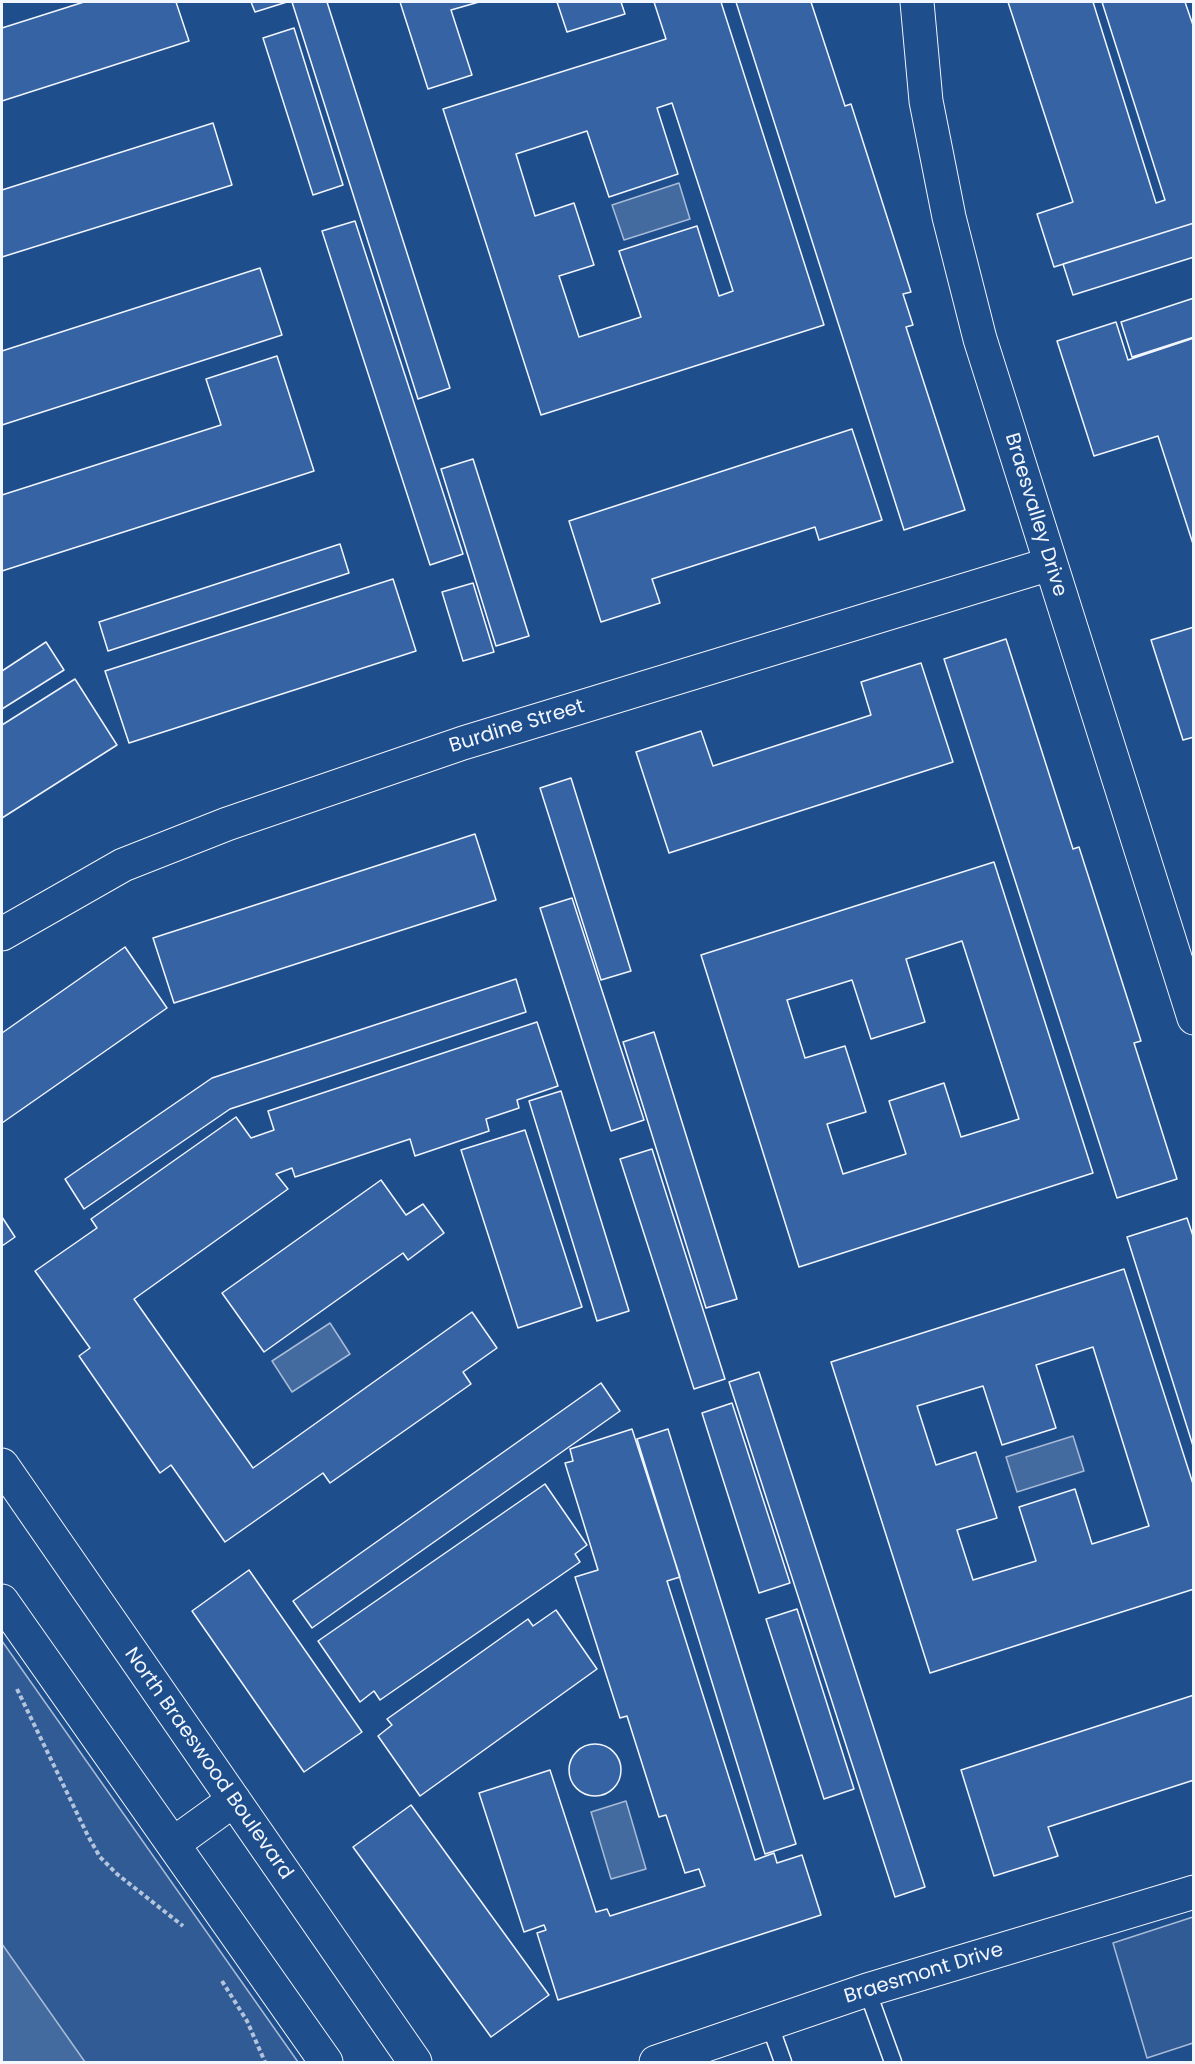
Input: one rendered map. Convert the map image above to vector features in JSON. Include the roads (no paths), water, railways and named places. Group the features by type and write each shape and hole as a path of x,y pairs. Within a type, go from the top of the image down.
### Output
{"street":[{"name":"Braesvalley Drive","path":"917,2 926,101 949,217 980,339 1194,1018"},
{"name":"Burdine Street","path":"2,934 123,865 227,824 463,743 1050,564"},
{"name":"North Braeswood Boulevard","path":"2,1465 415,2062"},
{"path":"2,1601 326,2062"},
{"path":"173,1844 234,1800"},
{"name":"Braesmont Drive","path":"661,2062 867,1990 1194,1892"}],"lane":[{"path":"867,1990 893,2062"},
{"path":"769,2023 783,2062"}]}
